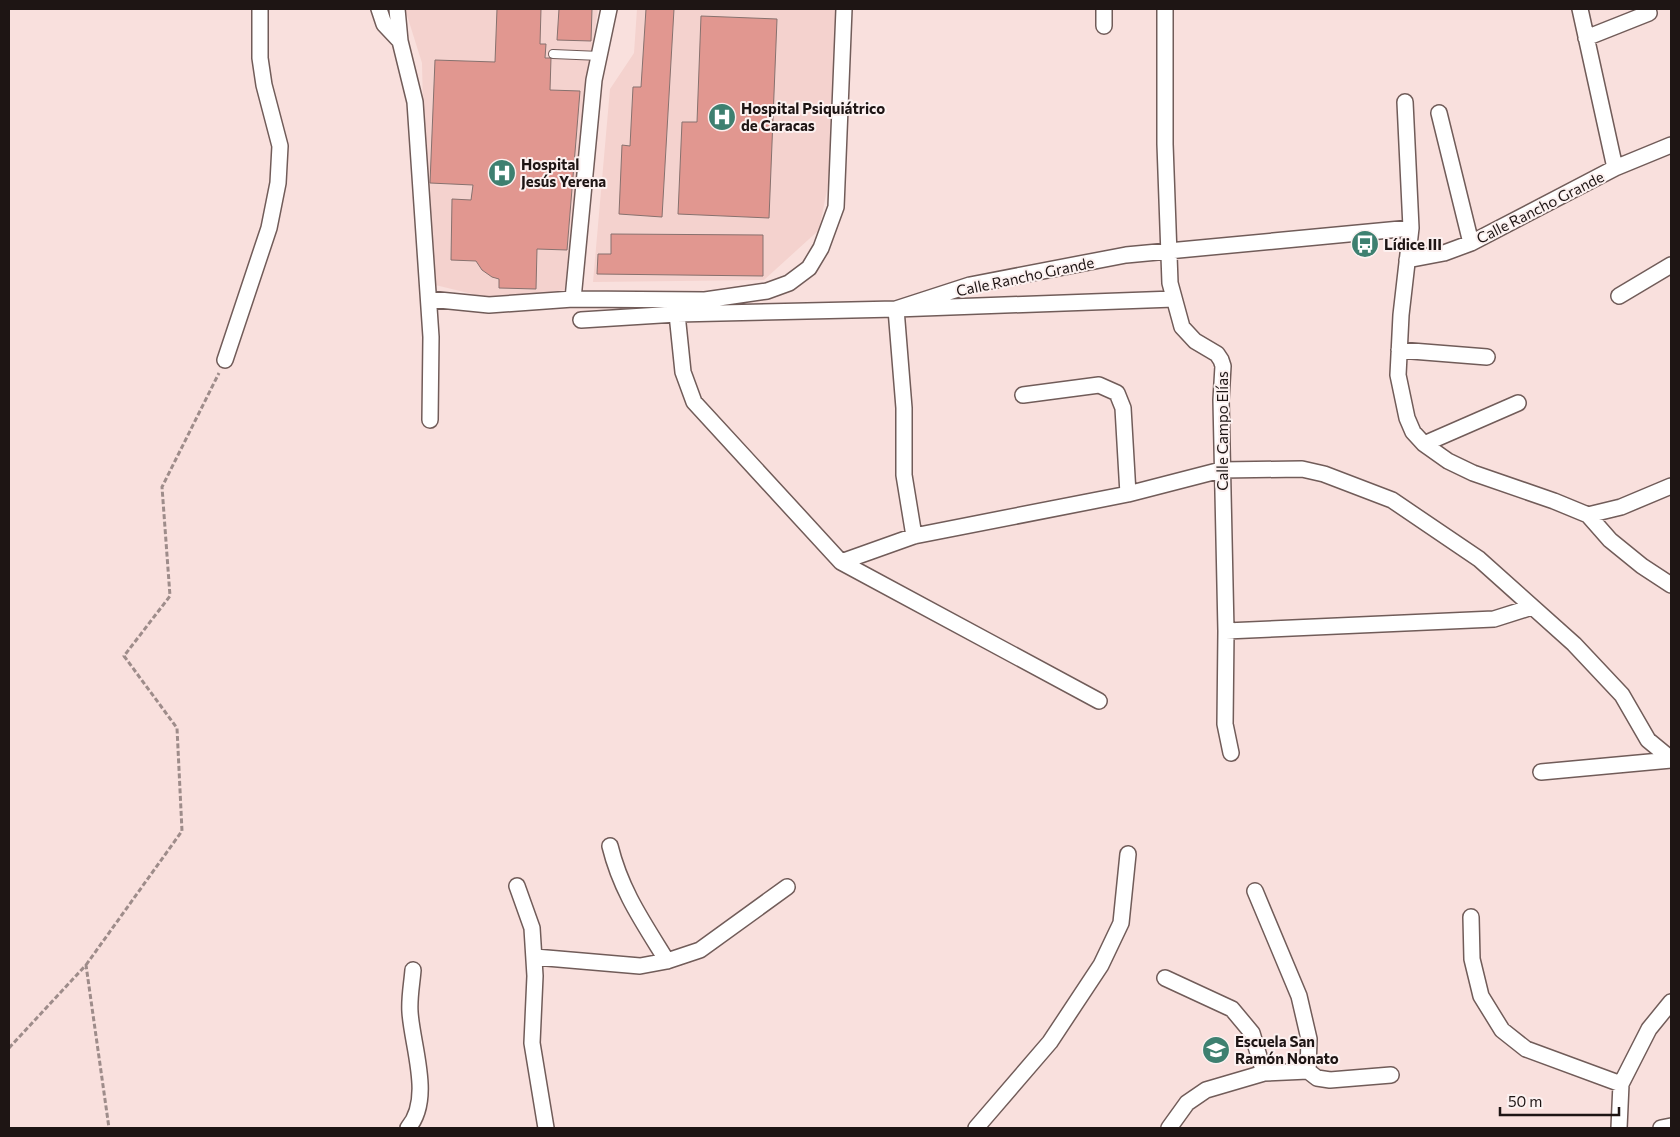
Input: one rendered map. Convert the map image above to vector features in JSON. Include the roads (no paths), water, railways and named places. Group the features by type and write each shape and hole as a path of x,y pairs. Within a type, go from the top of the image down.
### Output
{"street":[{"path":"225,360 269,228 278,183 280,146 264,85 260,58 260,9"},
{"path":"379,9 384,24 400,41"},
{"path":"397,9 400,41 415,102 431,337 430,420"},
{"path":"573,299 594,80 609,9"},
{"path":"429,299 490,305 573,299 705,300 767,291 790,284 809,268 821,248 836,207 844,9"},
{"path":"1104,9 1104,26"},
{"name":"Calle Campo Elías","path":"1165,9 1165,144 1170,282 1182,327 1195,341 1216,354 1223,366 1221,470 1226,631 1225,724 1231,753"},
{"path":"1580,9 1615,168"},
{"path":"1586,38 1649,13"},
{"path":"1405,102 1411,228 1401,315 1398,374 1406,418 1413,432 1424,444 1448,461 1473,473 1588,514 1610,540 1642,566 1671,585"},
{"path":"1439,113 1471,243"},
{"name":"Calle Rancho Grande","path":"1407,260 1444,253 1471,243 1615,168 1671,145"},
{"name":"Calle Rancho Grande","path":"580,320 677,314 896,309 970,285 1126,255 1411,228"},
{"path":"1619,296 1671,265"},
{"path":"914,536 904,475 904,408 896,309 1174,299"},
{"path":"677,314 683,372 694,402 841,562 1099,701"},
{"path":"1399,350 1487,357"},
{"path":"1023,395 1099,385 1117,393 1123,408 1128,494"},
{"path":"1424,444 1518,403"},
{"path":"841,562 914,536 1128,494 1221,470 1302,469 1324,474 1392,500 1479,559 1574,644 1622,696 1648,740 1671,759"},
{"path":"1588,514 1621,507 1671,486"},
{"path":"1226,631 1494,619 1532,607"},
{"path":"1541,772 1671,759"},
{"path":"610,846 616,869 632,904 667,961"},
{"path":"976,1128 1050,1042 1101,965 1121,923 1128,854"},
{"path":"517,886 532,928 535,957 532,1043 546,1128"},
{"path":"535,957 640,966 667,961 700,950 787,887"},
{"path":"1255,891 1299,996 1309,1039 1308,1071"},
{"path":"1471,917 1472,959 1481,996 1502,1030 1526,1049 1621,1084"},
{"path":"408,1128 418,1110 420,1078 410,1011 413,970"},
{"path":"1165,978 1232,1009 1252,1034 1264,1073"},
{"path":"1619,1128 1621,1084 1649,1029 1671,1002"},
{"path":"1169,1128 1187,1104 1206,1090 1264,1073 1308,1071 1317,1078 1330,1080 1391,1075"},
{"path":"1661,1128 1671,1126"}],"lane":[{"path":"553,54 600,56"}],"place":[{"name":"Hospital Psiquiátrico de Caracas","path":"722,117"},
{"name":"Hospital Jesús Yerena","path":"502,173"},
{"name":"Lídice III","path":"1365,244"},
{"name":"Escuela San Ramón Nonato","path":"1216,1050"}]}
